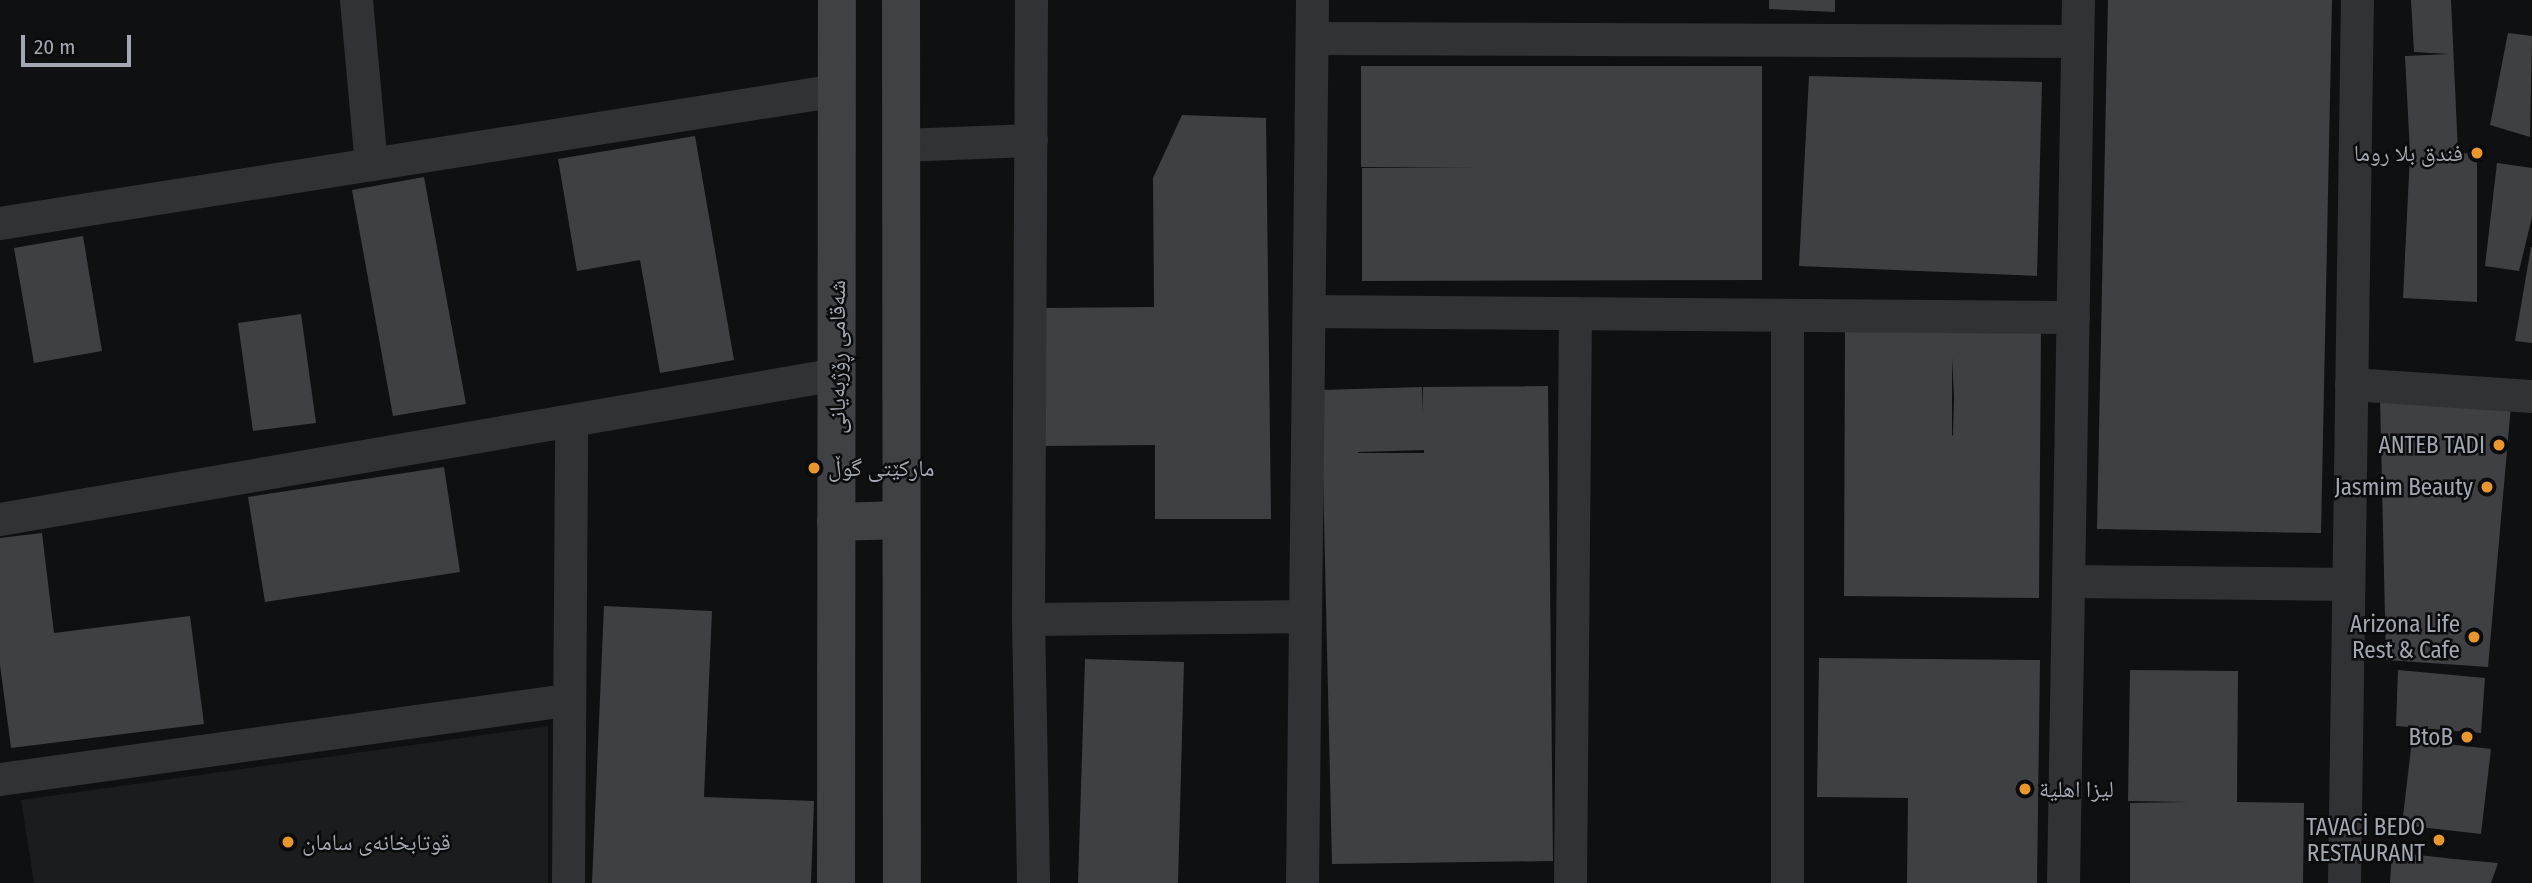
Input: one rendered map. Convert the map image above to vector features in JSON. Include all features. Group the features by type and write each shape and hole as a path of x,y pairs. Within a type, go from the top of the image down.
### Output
{"street":[{"path":"356,0 371,164"},
{"name":"شەقامی ڕۆژبەیانی","path":"836,883 837,0"},
{"path":"901,0 902,883"},
{"path":"1031,0 1028,619 1033,883"},
{"path":"1302,883 1312,0"},
{"path":"2063,883 2078,0"},
{"path":"2344,883 2357,0"},
{"path":"1312,38 2077,41"},
{"path":"0,223 838,90"},
{"path":"901,145 1031,140"},
{"path":"1309,311 2073,317"},
{"path":"1570,883 1575,313"},
{"path":"1787,315 1787,883"},
{"path":"0,519 837,374"},
{"path":"2351,384 2532,396"},
{"path":"568,883 566,700 571,421"},
{"path":"836,522 901,520"},
{"path":"2068,581 2348,584"},
{"path":"1028,619 1305,617"},
{"path":"0,779 566,700"}],"shaded area":[{"name":"قوتابخانەی سامان","path":"548,726 548,883 34,883 21,800"}],"building":[{"path":"1769,0 1835,0 1835,12 1769,9"},
{"path":"2108,0 2332,0 2321,533 2097,529"},
{"path":"2411,0 2451,0 2458,152 2445,154 2477,153 2477,302 2403,298 2410,154 2405,56 2449,54 2414,52"},
{"path":"2508,33 2532,36 2530,137 2490,125"},
{"path":"1361,66 1762,66 1762,280 1362,281 1362,168 1477,167 1361,167"},
{"path":"1809,76 2042,82 2037,276 1799,266"},
{"path":"1182,115 1266,118 1271,519 1155,519 1155,445 1042,446 1041,308 1154,307 1153,178"},
{"path":"695,136 734,360 660,373 640,260 577,271 558,159"},
{"path":"2497,163 2532,168 2532,217 2519,271 2485,266"},
{"path":"424,177 466,404 393,416 352,190"},
{"path":"83,236 102,351 34,363 14,248"},
{"path":"2532,247 2532,343 2515,341"},
{"path":"301,314 316,423 253,431 238,323"},
{"path":"1845,330 2041,331 2039,598 1844,596","holes":["1952,357 1954,398 1953,436"]},
{"path":"1548,386 1553,861 1332,864 1321,390 1422,387 1423,414 1423,387","holes":["1424,450 1424,453 1358,453 1358,452"]},
{"path":"2380,397 2511,405 2488,667 2386,660"},
{"path":"444,467 460,572 265,602 248,497"},
{"path":"42,533 54,633 190,616 204,724 11,748 0,665 0,538"},
{"path":"604,606 712,611 704,797 814,801 811,883 592,883"},
{"path":"1819,658 2040,660 2037,883 1907,883 1908,798 1817,797"},
{"path":"1085,659 1184,662 1178,883 1078,883"},
{"path":"2130,670 2238,671 2237,802 2304,803 2303,883 2130,883 2130,803 2188,802 2128,801"},
{"path":"2398,670 2485,678 2481,733 2396,726"},
{"path":"2412,740 2491,749 2481,834 2402,825"},
{"path":"2392,852 2498,863 2491,883 2390,883"}],"place":[{"name":"فندق بلا روما","path":"2477,153"},
{"name":"ANTEB TADI","path":"2499,445"},
{"name":"مارکێتی گوڵ","path":"814,468"},
{"name":"Jasmim Beauty","path":"2487,487"},
{"name":"Arizona Life Rest & Cafe","path":"2474,637"},
{"name":"BtoB","path":"2467,737"},
{"name":"ليزا اهلية","path":"2025,789"},
{"name":"TAVACİ BEDO RESTAURANT","path":"2439,840"},
{"name":"قوتابخانەی سامان","path":"288,842"}]}
